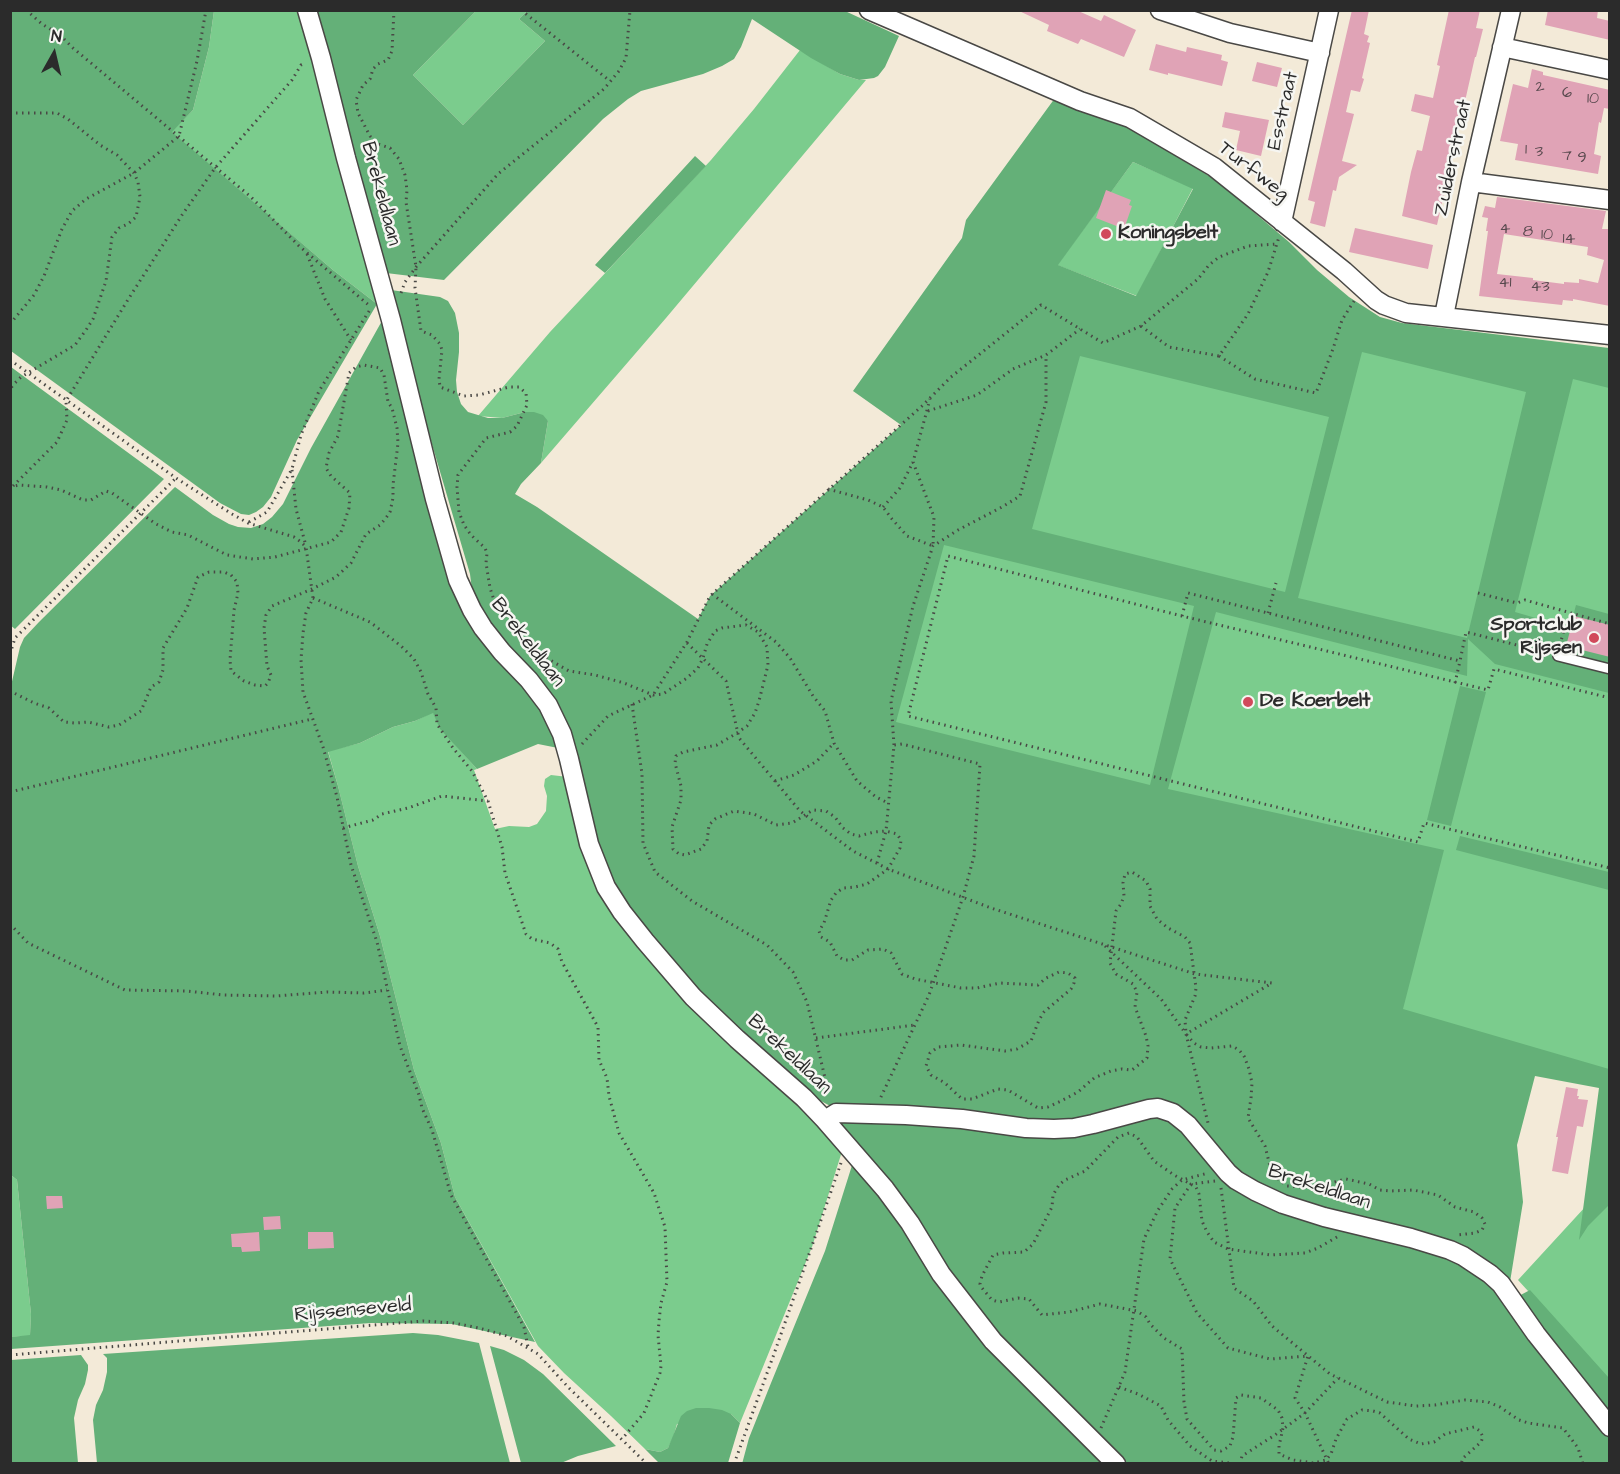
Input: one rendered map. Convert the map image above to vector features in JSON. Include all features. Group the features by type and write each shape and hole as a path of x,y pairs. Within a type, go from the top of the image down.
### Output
{"street":[{"name":"Brekeldlaan","path":"307,10 391,320 435,499 458,580 483,628 548,705 562,734 589,844 606,887 622,912 693,997 804,1098 885,1189 910,1223 941,1274 993,1341 1116,1464"},
{"name":"Turfweg","path":"869,10 1080,101 1130,118 1214,167 1384,305 1406,313 1610,335"},
{"path":"1160,10 1230,33 1320,53"},
{"name":"Esstraat","path":"1282,222 1329,10"},
{"name":"Zuiderstraat","path":"1444,316 1471,182 1511,10"},
{"path":"1502,47 1610,70"},
{"path":"1471,182 1610,200"},
{"name":"Brekeldlaan","path":"825,1120 836,1113 935,1116 1026,1128 1054,1129 1074,1128 1149,1109 1158,1108 1173,1113 1182,1120 1219,1164 1243,1185 1283,1204 1324,1217 1411,1238 1450,1250 1475,1263 1501,1284 1536,1334 1610,1427"}],"lane":[{"path":"1558,656 1610,669"}],"path":[{"path":"26,10 42,24 60,35 251,197 305,251 372,308 319,391 301,435 292,469 267,512 248,523"},
{"path":"10,324 34,295 72,211 86,199 134,173 179,136 197,61 206,10"},
{"path":"394,10 392,51 388,60 378,64 374,69 356,100 358,113 370,136 378,144 390,148 399,159 405,175 421,331 432,335 440,344 442,350 440,387 464,396 479,395 509,387 519,387 526,393 527,405 518,426 510,432 486,438 458,475 459,512 471,536 485,548 487,553 486,563 490,588 496,606 530,648 569,671 614,681 653,694 663,694 698,668 707,644 715,631 731,626 746,625 758,632 767,647 768,665 755,713 747,726 717,745 683,752 676,756 681,800 672,827 673,849 685,855 701,849 707,841 709,825 716,819 734,811 754,814 776,825 792,823 813,810 826,811 851,834 859,836 886,831 897,834 901,840 900,848 888,869 867,884 855,888 843,888 831,900 819,931 820,937 830,942 837,956 844,960 852,960 868,950 883,950 891,953 902,974 915,979 961,988 977,988 1000,983 1038,985 1059,972 1068,973 1075,978 1071,989 1044,1012 1031,1041 1017,1049 1005,1051 961,1045 938,1047 930,1053 926,1066 931,1076 945,1083 962,1099 972,1099 998,1089 1008,1090 1038,1108 1048,1107 1078,1092 1094,1078 1111,1071 1132,1070 1147,1058 1146,1036 1135,1008 1137,992 1133,984 1116,974 1110,963 1116,911 1124,896 1125,874 1132,872 1146,881 1150,889 1150,906 1157,919 1185,937 1190,943 1196,988 1185,1020 1186,1034 1210,1131"},
{"path":"521,10 610,81"},
{"path":"391,320 405,282 498,174 604,89 620,71 626,58 630,10"},
{"path":"11,487 57,442 67,420 66,401 171,232 215,168 292,80 301,65 321,58"},
{"path":"10,112 57,113 68,119 100,145 117,155 134,173 140,197 136,217 119,228 112,237 106,281 93,319 75,345 28,373 10,389"},
{"path":"569,759 608,716 653,694 687,642 712,594 951,377 1041,305 1103,344 1141,326 1198,279 1219,257 1248,246 1277,244 1268,272 1248,314 1219,356"},
{"path":"305,251 326,299 351,340"},
{"path":"1141,326 1169,347 1219,356 1255,379 1316,393 1334,349 1342,320 1362,288"},
{"path":"928,411 977,395 1013,369 1046,355 1080,329"},
{"path":"933,546 1020,496 1046,402 1046,355"},
{"path":"10,360 176,478 248,523 294,537 306,548"},
{"path":"10,691 49,708 64,722 88,722 109,727 119,725 141,711 151,687 159,682 163,670 163,648 187,608 198,577 209,572 231,574 237,582 231,671 244,681 265,686 271,675 267,666 264,628 266,615 272,606 312,590 336,577 351,563 366,534 380,525 390,512 398,443 397,428 392,408 388,402 384,375 380,368 364,365 356,367 349,373 339,436 329,453 326,468 331,476 350,493 349,508 341,532 331,542 275,557 253,559 227,555 188,535 172,532 156,524 112,492 106,491 91,500 83,500 61,490 47,487 19,485 11,487"},
{"path":"883,507 900,488 913,462 930,398"},
{"path":"877,863 886,831 889,803 894,744 891,701 913,606 933,546 934,517 913,462"},
{"path":"292,469 296,509 306,548 313,598 306,614 303,633 301,660 303,692 326,757 351,865 377,942 400,1046 432,1130 451,1195 524,1327 528,1347"},
{"path":"10,654 15,638 176,478"},
{"path":"828,489 868,500 883,507 907,536 933,546"},
{"path":"1610,698 1494,669 1488,690 1455,683 948,556 909,716 1418,842 1424,823 1610,868"},
{"path":"1268,613 1276,583"},
{"path":"1182,616 1188,593 1460,661"},
{"path":"1479,593 1517,603 1525,600 1610,624"},
{"path":"712,594 776,642 790,658 825,711 834,743 857,781 876,797 889,803"},
{"path":"313,598 370,622 414,659 436,708 437,724 472,771 488,801 502,847 505,873 526,934 532,939 550,943 558,949 562,962 598,1027 600,1059 607,1078 609,1096 619,1133 654,1193 665,1227 667,1282 661,1304 658,1335 662,1366 645,1413 622,1439"},
{"path":"1455,683 1466,632 1558,656 1565,626"},
{"path":"10,634 15,638"},
{"path":"687,642 726,681 739,738 800,810 853,851 888,869 991,908 1195,974 1272,983 1186,1034"},
{"path":"632,704 642,774 643,843 655,872 692,901 767,945 793,972 807,1002 826,1082 825,1120"},
{"path":"10,792 312,719"},
{"path":"775,781 794,775 817,761 834,743"},
{"path":"873,1114 934,983 963,897 974,856 980,764 902,744 894,744"},
{"path":"343,828 442,796 488,801"},
{"path":"10,924 28,943 125,990 276,996 387,990"},
{"path":"1103,945 1161,999 1194,1043 1210,1048 1232,1046 1244,1056 1252,1083 1248,1118 1265,1146 1270,1166 1276,1177 1287,1186 1319,1186 1346,1179 1369,1184 1380,1190 1427,1192 1438,1195 1455,1207 1474,1212 1482,1218 1485,1224 1482,1230 1475,1233 1451,1235"},
{"path":"815,1038 915,1025"},
{"path":"1327,1462 1293,1460 1279,1454 1283,1428 1278,1410 1261,1398 1241,1395 1236,1398 1233,1437 1230,1446 1221,1451 1214,1450 1187,1419 1182,1349 1164,1338 1146,1317 1135,1310 1100,1304 1069,1312 1042,1315 1029,1299 1013,1298 999,1302 992,1300 980,1284 993,1255 1024,1252 1034,1244 1052,1207 1053,1195 1059,1185 1085,1172 1118,1137 1129,1134 1137,1137 1154,1161 1196,1187 1202,1221 1207,1232 1214,1242 1228,1249 1271,1255 1305,1252 1318,1248 1343,1234"},
{"path":"734,1464 839,1164 853,1152"},
{"path":"1094,1442 1125,1372 1144,1239 1158,1210 1172,1189 1182,1180 1218,1170 1219,1164"},
{"path":"1308,1356 1270,1359 1228,1348 1197,1313 1170,1258 1175,1208 1191,1184 1220,1180 1234,1288 1253,1300 1272,1326 1338,1378 1387,1402 1416,1406 1465,1400 1488,1402 1519,1420 1563,1428 1578,1448 1583,1464"},
{"name":"Rijssenseveld","path":"10,1355 423,1320 454,1323 507,1336 528,1347 647,1464"},
{"path":"1308,1356 1295,1398 1305,1413 1327,1462"},
{"path":"1119,1387 1161,1406 1168,1420 1190,1446 1212,1461 1239,1464 1242,1456 1305,1413 1338,1378"},
{"path":"1327,1462 1347,1419 1362,1410 1373,1410 1380,1413 1409,1439 1421,1444 1434,1443 1445,1434 1474,1427 1483,1437 1481,1442 1463,1458 1461,1464"}],"green space":[{"path":"10,11 214,11 209,47 193,110 172,132 333,270 377,304 297,440 271,497 256,512 249,515 241,514 220,503 11,351"},
{"path":"214,11 297,11 320,83 379,300 377,304 333,270 171,132 193,110 209,47"},
{"path":"312,11 476,11 413,75 463,125 545,41 519,19 527,11 845,11 899,36 885,67 878,76 859,80 840,74 811,58 752,19 734,59 703,74 641,91 603,119 444,280 386,273"},
{"path":"476,11 527,11 519,19 545,41 463,125 413,75"},
{"path":"800,50 840,74 866,80 541,463 548,421 525,412 502,418 478,416 550,332 711,160"},
{"path":"1055,98 1130,127 1217,181 1349,297 1380,317 1402,323 1609,348 1609,388 1573,379 1515,612 1570,628 1576,605 1609,614 1609,693 1495,664 1468,639 1467,676 1216,612 1168,789 1444,850 1403,1009 1609,1069 1609,1205 1588,1226 1579,1240 1599,1088 1535,1076 1517,1145 1523,1202 1509,1288 1496,1276 1317,1211 1234,1172 1175,1107 1068,1122 836,1109 819,1100 694,989 639,924 614,886 603,863 575,758 473,598 470,574 429,434 391,290 440,297 448,301 455,313 459,333 457,392 461,404 468,412 488,418 502,418 534,412 543,415 548,421 541,463 521,484 515,494 698,619 710,596 901,425 853,391 962,238 966,220","holes":["1133,162 1193,189 1136,296 1058,265","1362,352 1526,392 1467,638 1298,598","1080,356 1329,417 1285,592 1032,529","944,545 1194,606 1150,785 896,722"]},
{"path":"695,156 706,166 605,273 595,265"},
{"path":"1133,162 1193,188 1137,296 1057,265"},
{"path":"383,319 445,558 546,715 558,748 538,744 477,769 440,729 433,713 393,727 360,743 328,752 358,866 380,936 414,1070 441,1143 455,1197 535,1342 452,1324 371,1323 11,1349 11,1337 30,1335 31,1314 17,1180 11,1175 10,690 20,647 24,638 39,622 175,487 213,515 238,527 251,528 263,524 272,517 283,504 311,448"},
{"name":"De Koerbelt","path":"1355,331 1609,360 1609,1087 1380,1031 882,730 927,536 1065,339"},
{"path":"11,367 164,479 15,629 10,625"},
{"path":"1460,686 1486,692 1451,826 1427,820"},
{"path":"433,712 441,729 477,769 474,770 495,829 509,826 529,827 537,824 546,811 545,779 551,775 568,777 844,1145 812,1247 740,1423 731,1414 677,1424 668,1448 660,1452 645,1449 538,1346 455,1197 441,1143 414,1070 380,936 358,866 328,751 360,743 393,727 415,721"},
{"path":"1460,836 1609,872 1609,890 1456,850"},
{"path":"1147,1114 1174,1119 1224,1182 1251,1199 1413,1243 1491,1278 1609,1433 1609,1463 1122,1463 1013,1356 835,1120 921,1120 1029,1135"},
{"path":"854,1159 893,1214 1108,1464 742,1464 749,1438 825,1251"},
{"path":"11,1175 17,1180 31,1314 30,1336 11,1337"},
{"path":"1609,1181 1609,1380 1518,1280"},
{"path":"1530,1290 1609,1378 1609,1410 1515,1298"},
{"path":"413,1333 479,1343 510,1463 97,1463 93,1420 107,1372 107,1358 103,1354"},
{"path":"490,1346 524,1360 543,1374 616,1446 561,1463 521,1463"},
{"path":"81,1355 88,1365 88,1370 74,1418 78,1463 11,1463 11,1360"},
{"path":"696,1408 722,1410 731,1414 740,1423 728,1463 659,1463 645,1449 660,1452 668,1448 681,1416"}],"building":[{"path":"1017,10 1076,10 1101,21 1104,15 1136,30 1124,57 1081,39 1078,44 1047,31 1049,25"},
{"path":"1352,10 1369,10 1364,34 1369,36 1367,42 1370,43 1362,78 1364,79 1360,92 1351,90 1346,112 1354,114 1342,161 1357,165 1339,177 1336,191 1333,190 1325,227 1310,223 1315,202 1308,200"},
{"path":"1449,10 1480,10 1476,28 1483,29 1437,225 1402,216 1417,150 1422,151 1430,116 1411,111 1415,94 1433,98 1440,66 1437,65"},
{"path":"1548,10 1598,10 1597,18 1610,21 1610,40 1545,25"},
{"path":"1156,44 1186,52 1187,47 1222,55 1221,60 1228,62 1222,86 1149,70"},
{"path":"1257,62 1282,68 1277,87 1252,81"},
{"path":"1532,69 1543,72 1543,75 1610,90 1610,109 1604,108 1601,123 1599,122 1594,154 1601,156 1598,174 1515,160 1518,144 1500,141 1513,84 1528,88"},
{"path":"1225,112 1269,120 1261,156 1236,150 1240,131 1222,127"},
{"path":"1106,190 1131,200 1129,205 1132,206 1124,229 1096,218"},
{"path":"1497,197 1606,211 1602,229 1610,229 1610,306 1573,299 1573,301 1563,300 1562,305 1479,296 1488,231 1486,231 1488,218 1482,217 1485,206 1495,208","holes":["1504,234 1588,247 1587,255 1604,260 1598,283 1579,279 1579,283 1564,282 1564,284 1497,274"]},
{"path":"1355,228 1433,245 1428,269 1349,252"},
{"path":"1574,616 1610,625 1610,657 1566,646"},
{"path":"1566,1087 1578,1089 1578,1099 1588,1100 1583,1127 1577,1126 1568,1174 1552,1171"},
{"path":"46,1196 62,1196 63,1208 47,1209"},
{"path":"280,1216 281,1229 264,1230 263,1217"},
{"path":"259,1232 260,1251 242,1252 241,1247 232,1247 231,1234"},
{"path":"308,1232 333,1232 334,1248 308,1249"}],"place":[{"name":"Koningsbelt","path":"1106,234"},
{"name":"Sportclub Rijssen","path":"1594,638"},
{"name":"De Koerbelt","path":"1248,702"}]}
